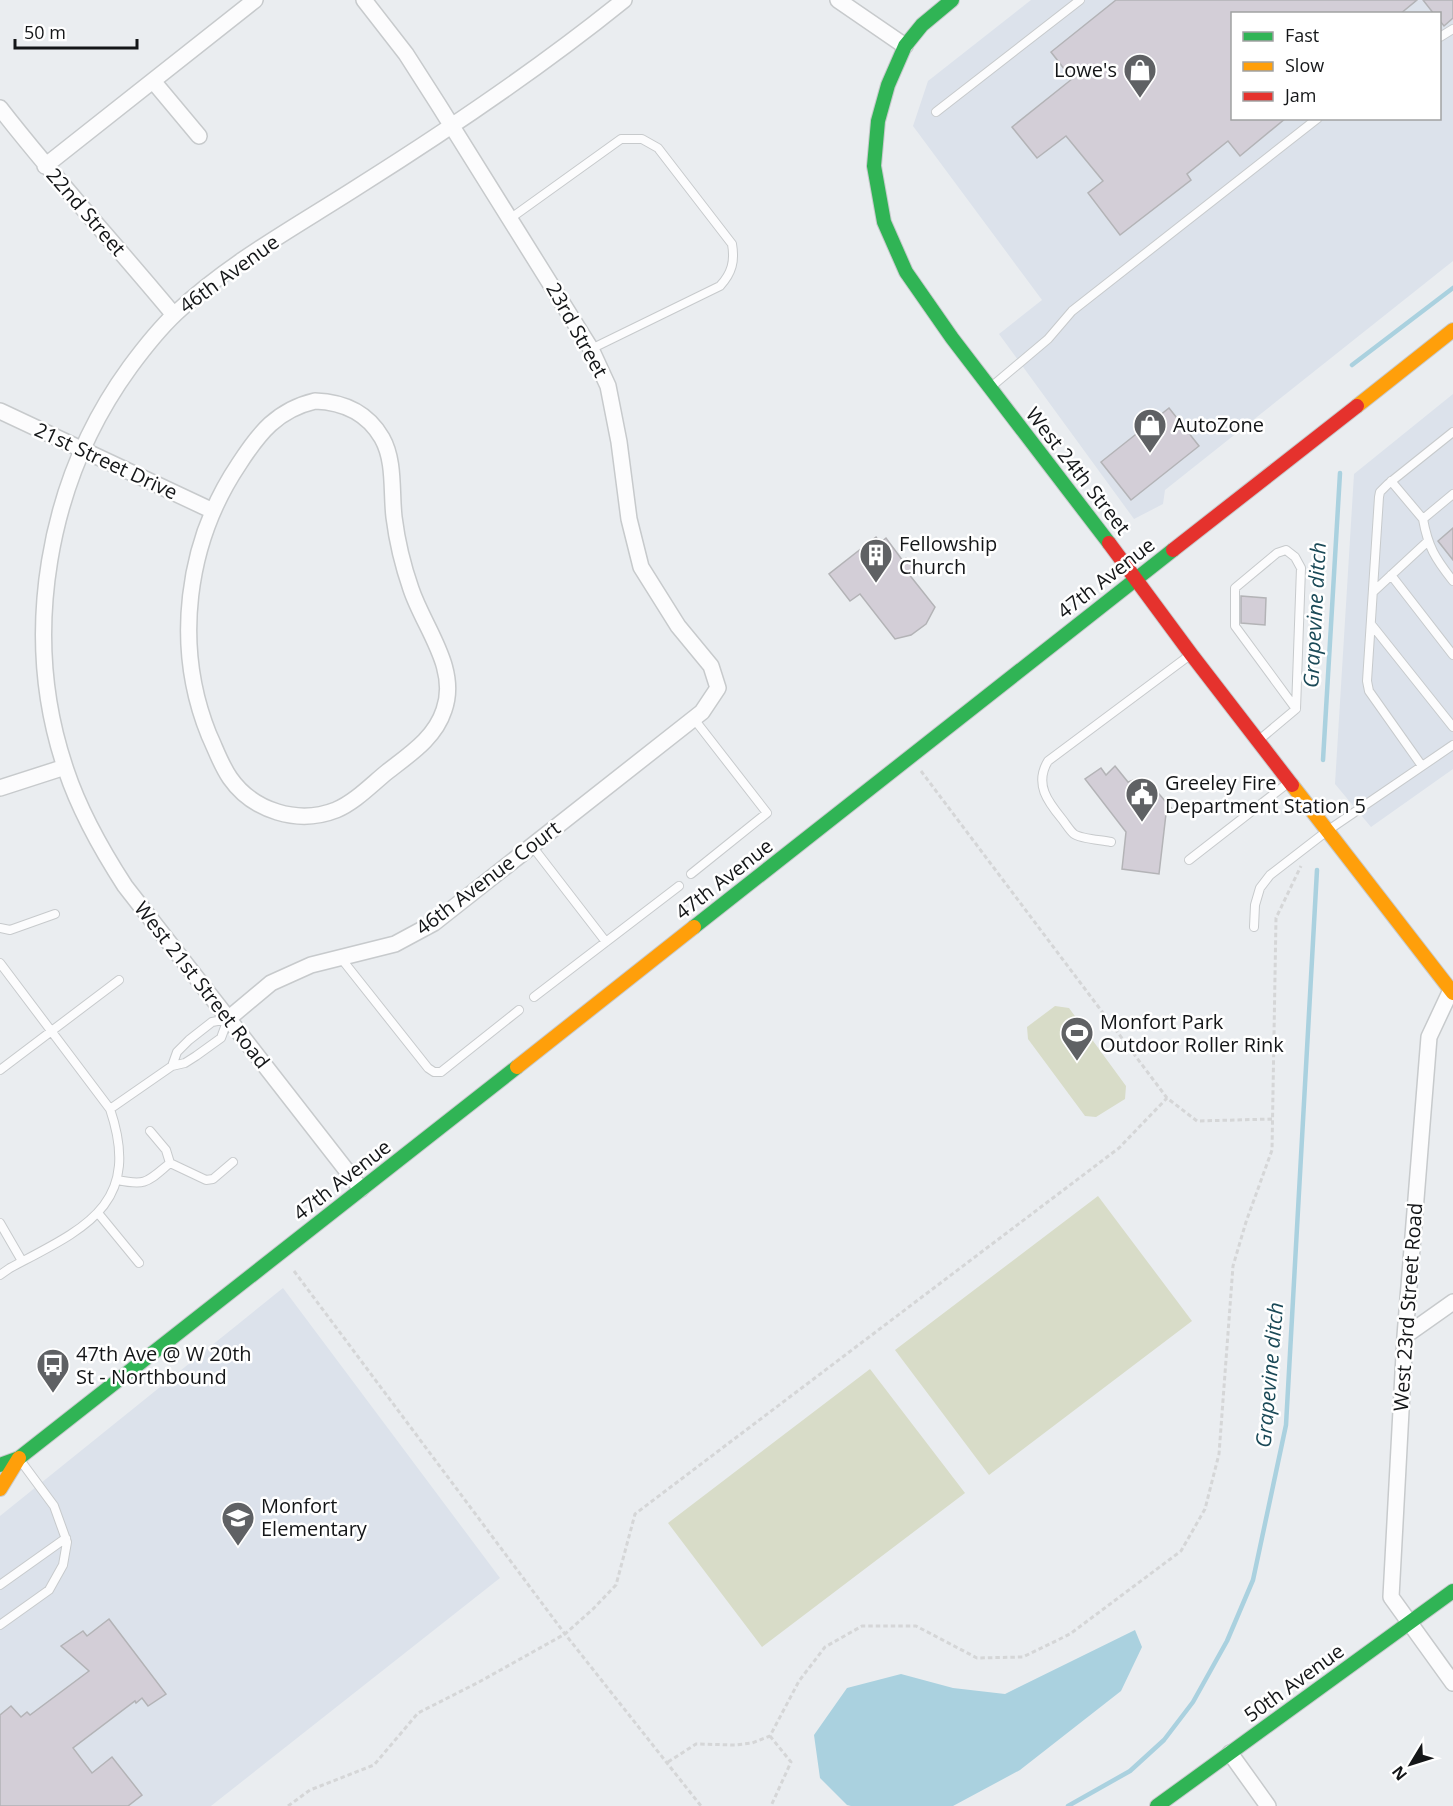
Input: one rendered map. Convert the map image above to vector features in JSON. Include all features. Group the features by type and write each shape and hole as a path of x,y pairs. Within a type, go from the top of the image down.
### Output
{"main road":[{"path":"905,46 922,25 952,0"},
{"name":"West 24th Street","path":"905,46 888,86 878,121 874,165 884,222 906,272 936,316 1191,654 1452,990"},
{"name":"47th Avenue","path":"0,1465 19,1458 1453,330"},
{"name":"47th Avenue","path":"0,1489 19,1458"},
{"name":"50th Avenue","path":"1157,1806 1453,1591"}],"street":[{"path":"45,166 255,0"},
{"name":"23rd Street","path":"364,0 406,54 453,126 591,349 608,386 619,442 629,519 641,567 678,627 711,666 718,688"},
{"name":"46th Avenue","path":"65,767 51,708 46,669 44,623 47,577 56,529 67,490 96,419 117,385 142,351 174,315 238,262 453,126 534,69 624,0"},
{"path":"838,0 905,46"},
{"path":"153,81 200,135"},
{"name":"22nd Street","path":"0,108 45,166 97,223 174,315"},
{"path":"315,401 332,402 349,407 373,424 383,439 389,458 394,517 400,550 415,600 447,672 446,707 438,725 421,745 353,800 336,810 309,815 291,815 277,812 252,799 239,790 229,776 207,728 195,692 188,620 199,549 213,511 226,483 249,448 271,422 284,412 299,405 315,401"},
{"name":"21st Street Drive","path":"0,411 213,511"},
{"name":"46th Avenue Court","path":"228,1019 271,983 311,965 395,944 434,923 694,719 702,712 718,688"},
{"path":"0,788 65,767"},
{"name":"West 21st Street Road","path":"65,767 79,807 100,847 125,886 362,1189"},
{"name":"West 23rd Street Road","path":"1452,990 1429,1037 1405,1336 1390,1597 1453,1683"},
{"path":"1405,1336 1453,1302"},
{"path":"1230,1753 1268,1806"}],"lane":[{"path":"936,112 1080,0"},
{"path":"990,388 1048,339 1072,311 1315,120"},
{"path":"511,218 621,139 642,139 658,148 732,244 734,255 732,268 728,278 720,286 591,349"},
{"path":"1422,766 1369,691 1367,681 1380,492 1453,432"},
{"path":"1391,481 1423,519 1427,542 1453,581"},
{"path":"1423,519 1453,494"},
{"path":"1373,592 1427,542"},
{"path":"1258,741 1296,709 1302,568 1295,557 1286,550 1277,553 1235,588 1235,626 1296,709"},
{"path":"1391,575 1453,655"},
{"path":"1371,624 1453,727"},
{"path":"1111,842 1074,835 1049,802 1043,790 1042,770 1048,762 1191,654"},
{"path":"691,874 767,813 694,719"},
{"path":"1254,927 1255,905 1260,888 1269,875 1327,831 1453,745"},
{"path":"1189,860 1289,782"},
{"path":"532,846 606,942"},
{"path":"534,997 679,886"},
{"path":"0,928 10,930 55,914"},
{"path":"340,957 428,1068 435,1072 441,1072 449,1067 519,1010"},
{"path":"0,963 110,1109 119,1145 117,1180 110,1197 98,1213 78,1231 0,1275"},
{"path":"0,1070 119,980"},
{"path":"172,1066 177,1052 189,1040 212,1022 228,1019"},
{"path":"110,1109 172,1066 185,1063 221,1038 228,1019"},
{"path":"150,1131 166,1150 170,1163 206,1180 213,1179 233,1162"},
{"path":"117,1180 137,1184 148,1181 170,1163"},
{"path":"98,1213 139,1263"},
{"path":"0,1223 22,1261"},
{"path":"0,1625 49,1590 63,1565 67,1542 54,1506 19,1458"},
{"path":"0,1586 66,1538"}],"path":[{"path":"911,757 1167,1098 1197,1121 1273,1119"},
{"path":"668,1762 696,1744 744,1744 770,1736 799,1681 825,1647 862,1626 916,1626 977,1658 1023,1657 1070,1634 1181,1551 1205,1509 1219,1454 1233,1266 1272,1150 1276,918 1304,862"},
{"path":"288,1806 310,1790 374,1766 418,1713 565,1634 616,1584 635,1514 1119,1148 1167,1098"},
{"path":"294,1271 565,1634 701,1806"},
{"path":"770,1736 791,1762 771,1806"}],"shaded area":[{"path":"1031,0 1453,0 1453,261 1165,490 1163,504 1134,519 999,334 1042,300 913,126 928,81"},
{"path":"1453,394 1453,769 1371,827 1335,784 1354,474"},
{"name":"Monfort Elementary","path":"283,1288 500,1578 211,1806 0,1806 0,1516"}],"green space":[{"name":"Monfort Park Outdoor Roller Rink","path":"1055,1006 1069,1008 1126,1086 1125,1099 1096,1117 1085,1116 1028,1039 1027,1027"},
{"path":"1098,1196 1192,1321 989,1475 895,1350"},
{"path":"870,1369 965,1493 762,1647 668,1523"}],"water":[{"path":"1135,1630 1142,1647 1121,1691 1020,1770 953,1806 851,1806 847,1805 820,1778 814,1735 847,1688 901,1674 953,1688 1005,1694"}],"building":[{"name":"Lowe's","path":"1116,0 1417,0 1402,12 1231,12 1231,120 1284,120 1240,156 1228,141 1187,174 1191,180 1120,235 1088,193 1103,181 1066,136 1037,158 1012,127 1072,79 1051,52"},
{"path":"1423,0 1453,0 1453,18 1444,26 1441,22 1441,12 1432,12"},
{"name":"AutoZone","path":"1169,408 1199,446 1131,500 1101,462"},
{"path":"1453,528 1453,560 1438,541"},
{"name":"Fellowship Church","path":"876,537 880,543 886,538 903,561 906,558 914,568 908,573 935,607 926,624 911,635 895,639 860,594 850,601 829,574"},
{"path":"1241,596 1266,598 1265,625 1241,623"},
{"name":"Greeley Fire Department Station 5","path":"1115,766 1128,782 1137,779 1151,798 1159,794 1172,809 1166,814 1159,874 1122,869 1126,832 1085,779 1101,768 1106,775"},
{"path":"109,1619 166,1694 148,1706 142,1698 136,1703 135,1701 73,1748 92,1773 112,1757 142,1795 128,1806 0,1806 0,1715 11,1706 21,1717 27,1712 30,1715 89,1671 61,1646 83,1631 87,1636"}],"waterway":[{"name":"Grapevine ditch","path":"1352,365 1453,288"},
{"name":"Grapevine ditch","path":"1323,760 1340,473"},
{"name":"Grapevine ditch","path":"1068,1806 1130,1771 1164,1740 1193,1702 1227,1641 1253,1580 1286,1425 1317,870"}],"traffic: fast":[{"path":"952,0 922,25 905,46 888,85 878,121 874,166 884,222 906,272 952,338 1109,543"},
{"path":"694,927 1173,550"},
{"path":"0,1465 19,1458 517,1067"},
{"path":"1157,1806 1453,1591"}],"traffic: slow":[{"path":"1357,406 1453,330"},
{"path":"1292,785 1453,993"},
{"path":"517,1067 694,927"},
{"path":"0,1489 19,1458"}],"traffic: jam":[{"path":"1173,550 1357,406"},
{"path":"1109,543 1292,785"}],"place":[{"name":"Lowe's","path":"1140,99"},
{"name":"AutoZone","path":"1150,454"},
{"name":"Fellowship Church","path":"876,584"},
{"name":"Greeley Fire Department Station 5","path":"1142,823"},
{"name":"Monfort Park Outdoor Roller Rink","path":"1077,1062"},
{"name":"47th Ave @ W 20th St - Northbound","path":"53,1394"},
{"name":"Monfort Elementary","path":"238,1547"}]}
